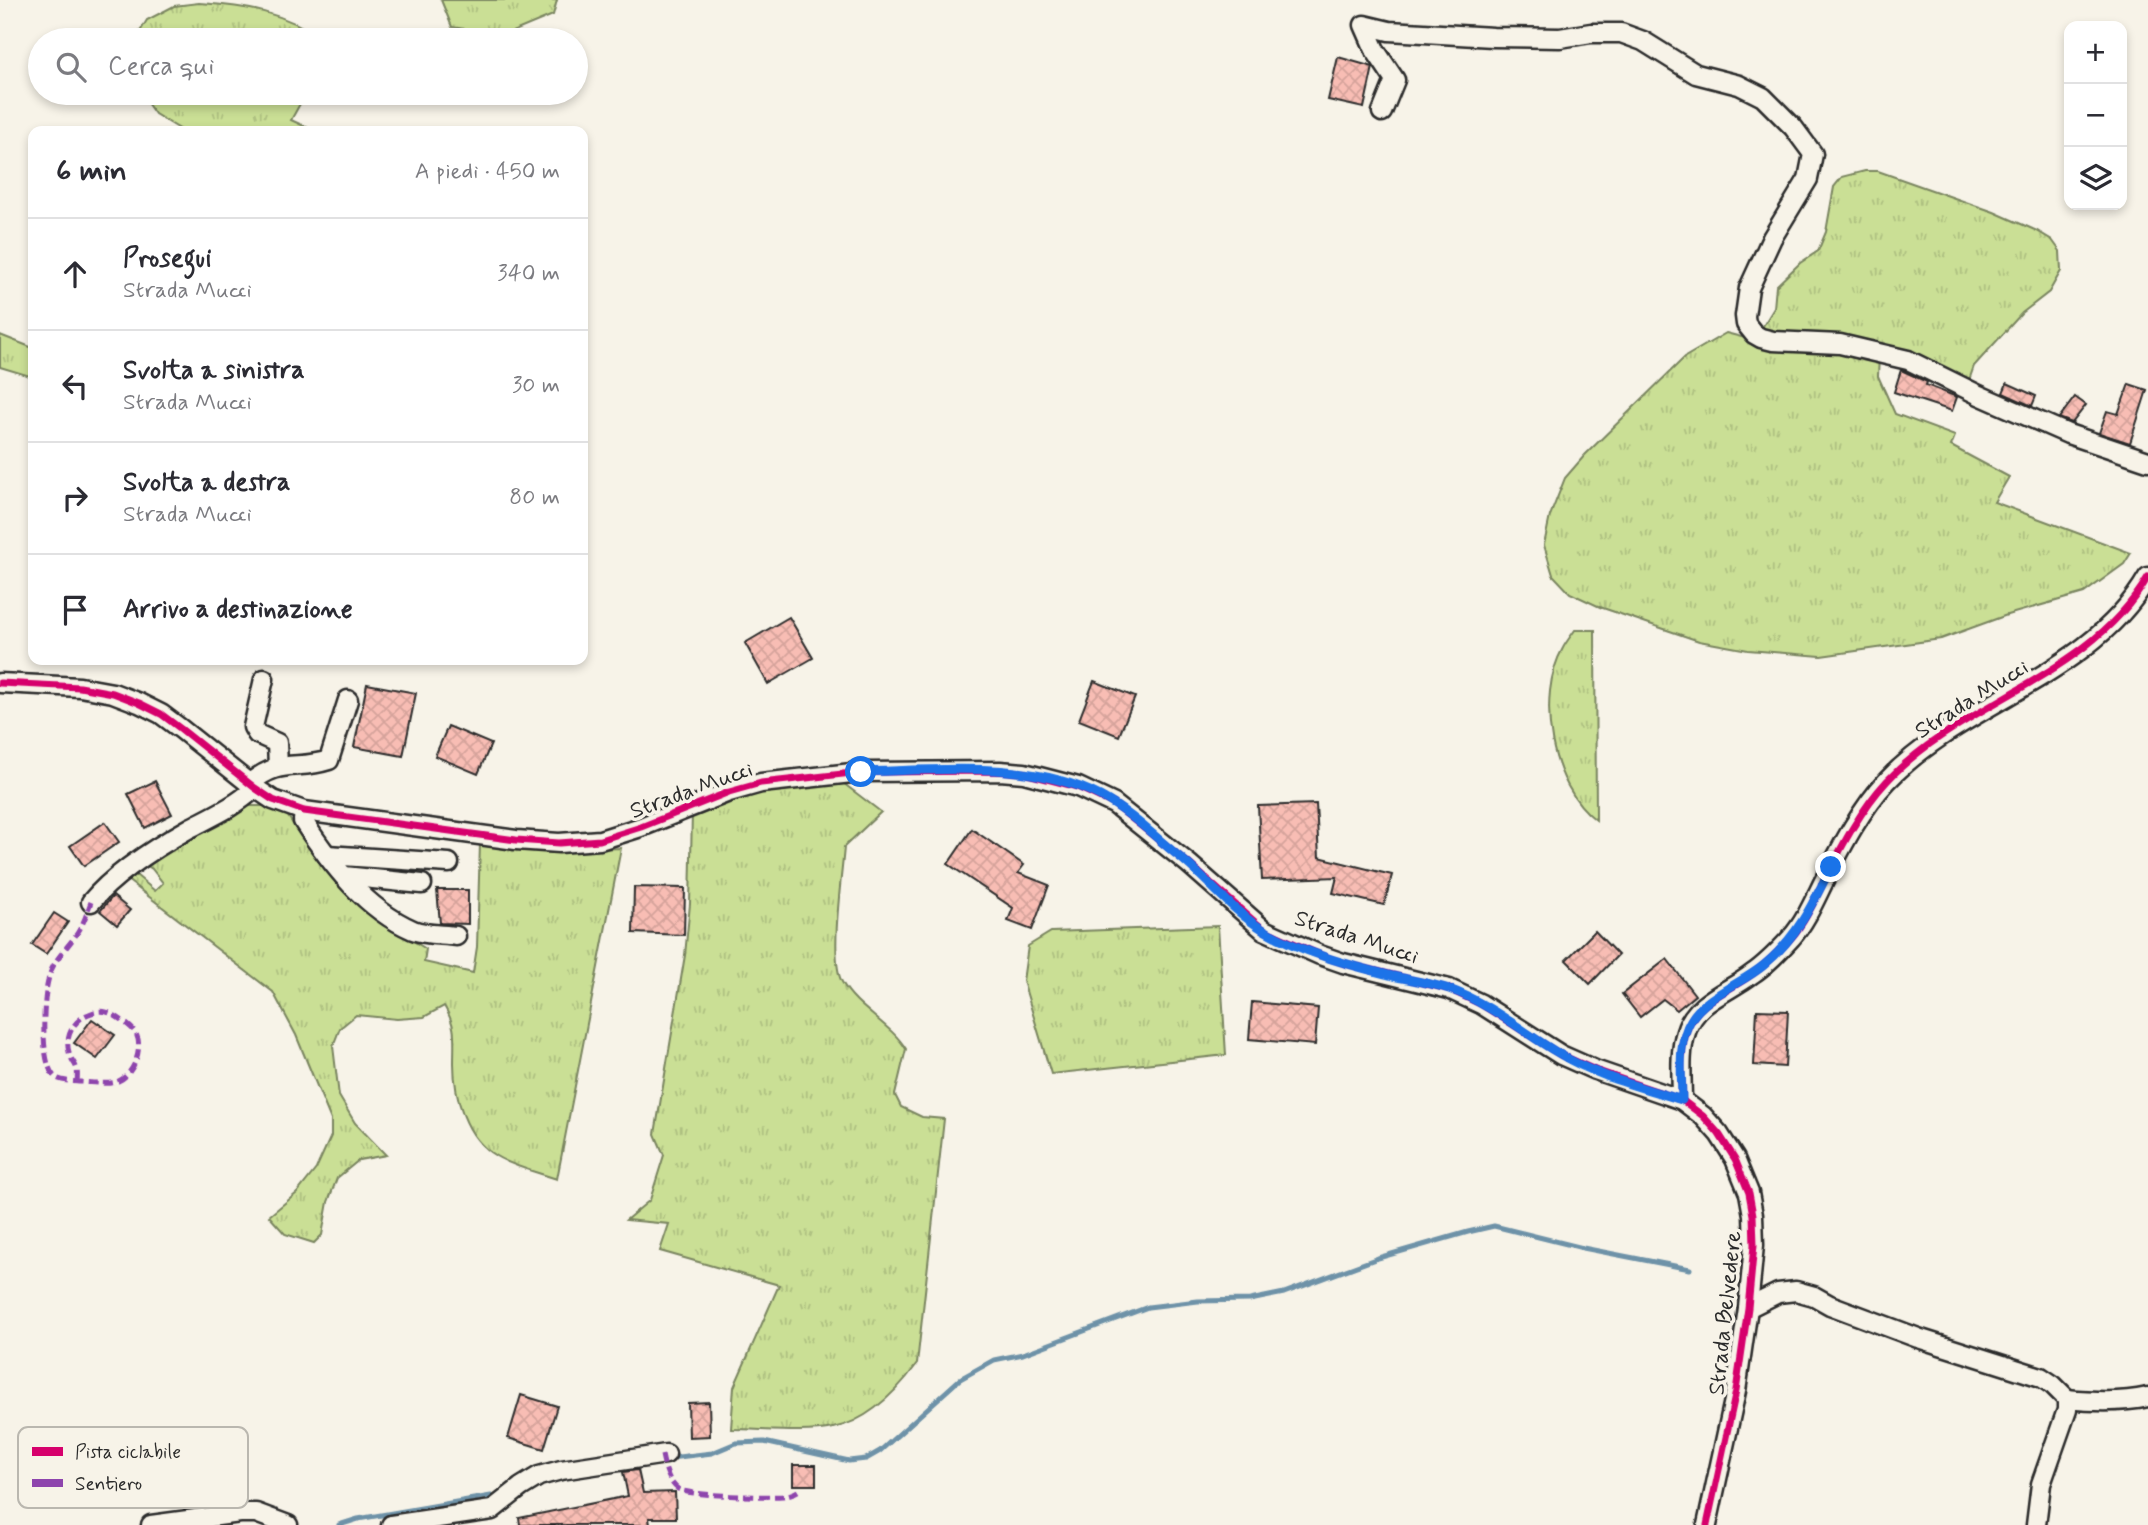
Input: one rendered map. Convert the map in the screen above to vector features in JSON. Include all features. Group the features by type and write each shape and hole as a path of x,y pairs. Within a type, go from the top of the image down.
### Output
{"street":[{"path":"1382,112 1395,80 1375,50 1364,26 1389,31 1493,37 1560,38 1600,32 1622,33 1643,41 1696,74 1751,90 1776,108 1812,154 1808,179 1772,238 1749,288 1745,316 1746,324 1754,334 1773,341 1840,344 1908,360 2068,434 2148,461"},
{"name":"Strada Mucci","path":"1682,1100 1685,1034 1692,1018 1707,1002 1751,976 1794,934 1857,819 1888,780 1954,729 2039,678 2092,640 2125,609 2148,577"},
{"path":"264,679 253,727 257,734 277,743 278,766"},
{"name":"Strada Mucci","path":"0,683 80,687 113,693 139,703 161,714 252,786 274,800 304,811 516,840 568,843 600,840 620,835 729,792 774,780 917,770 1000,771 1035,776 1077,787 1114,804 1189,864 1264,930 1343,963 1449,989 1481,1004 1561,1055 1595,1070 1682,1100 1703,1116"},
{"path":"91,902 138,861 188,829 242,801 267,771 278,766 314,765 329,760 348,700"},
{"path":"304,811 303,821 327,855 374,908 415,931 456,936"},
{"path":"327,855 449,863"},
{"path":"344,876 422,884"},
{"name":"Strada Belvedere","path":"1703,1116 1735,1159 1749,1193 1754,1245 1736,1391 1707,1525"},
{"path":"1748,1308 1785,1292 1796,1291 1918,1338 2041,1377 2067,1399 2106,1402 2148,1397"},
{"path":"2036,1525 2040,1484 2067,1410 2067,1399"},
{"path":"391,1525 436,1522 492,1510 539,1476 666,1454"},
{"path":"151,1525 240,1513 264,1515 288,1525"}],"green space":[{"path":"441,0 557,0 553,15 522,28 452,27"},
{"path":"199,3 232,6 264,12 305,28 142,28 147,20 174,6"},
{"path":"149,105 299,105 291,120 304,126 175,126 155,114"},
{"path":"1865,171 1878,171 1994,212 2037,231 2052,240 2060,251 2061,271 2049,292 2022,313 1974,366 1967,386 1927,365 1763,335 1763,326 1774,308 1776,286 1800,263 1818,251 1826,232 1834,187 1842,177"},
{"path":"1726,333 1757,341 1879,357 1878,376 1895,414 1955,436 1951,446 2009,477 1994,502 2131,553 2124,564 2084,593 2007,615 1941,639 1821,656 1748,650 1699,641 1600,607 1570,593 1553,575 1544,545 1550,516 1565,478 1685,357"},
{"path":"0,335 28,346 28,375 0,367"},
{"path":"1575,630 1595,630 1596,820 1568,786 1558,764 1549,715 1555,668 1563,648"},
{"path":"843,783 881,812 844,847 836,937 838,971 848,992 891,1031 906,1049 895,1095 901,1107 922,1117 944,1119 917,1364 881,1404 846,1424 809,1431 731,1429 734,1387 779,1285 660,1251 669,1224 626,1220 650,1200 664,1155 655,1134 685,955 690,904 692,813 761,790"},
{"path":"245,806 266,806 287,815 303,839 378,919 426,949 424,962 473,973 477,947 480,843 555,851 621,848 557,1179 503,1160 476,1139 459,1102 455,1076 454,1033 444,1006 424,1017 397,1019 356,1015 340,1028 333,1046 339,1096 355,1123 386,1155 359,1160 337,1178 328,1202 322,1235 314,1243 285,1234 269,1216 297,1193 316,1169 331,1136 331,1120 296,1035 273,992 122,876 130,870 155,891 163,883 152,869 143,863"},
{"path":"1218,926 1226,1055 1051,1074 1023,981 1028,946 1051,932"}],"building":[{"path":"1338,57 1373,67 1364,108 1328,100"},
{"path":"1901,370 1927,382 1926,385 1957,397 1952,411 1894,392"},
{"path":"2007,383 2036,396 2032,406 2003,393"},
{"path":"2129,384 2147,390 2130,443 2099,433 2107,411 2118,414"},
{"path":"2075,397 2086,405 2072,423 2059,418"},
{"path":"789,617 813,658 768,684 745,643"},
{"path":"1094,681 1135,697 1119,736 1079,720"},
{"path":"367,684 416,693 403,756 354,747"},
{"path":"448,726 491,744 478,774 435,756"},
{"path":"155,781 172,814 145,828 128,794"},
{"path":"1316,804 1319,857 1392,875 1384,905 1333,893 1337,877 1262,880 1258,806"},
{"path":"105,822 119,842 84,866 70,846"},
{"path":"972,829 1024,865 1018,873 1049,885 1032,930 1008,921 1013,908 948,864"},
{"path":"634,887 685,888 684,935 633,933"},
{"path":"437,890 468,890 468,924 440,923"},
{"path":"113,896 130,910 117,925 100,911"},
{"path":"54,913 68,922 46,954 32,945"},
{"path":"1595,931 1618,955 1590,984 1566,960"},
{"path":"1667,959 1695,995 1677,1010 1663,999 1640,1017 1622,994"},
{"path":"1252,1002 1318,1008 1315,1045 1249,1039"},
{"path":"1757,1010 1788,1011 1785,1067 1754,1065"},
{"path":"92,1019 115,1035 97,1059 74,1043"},
{"path":"521,1395 557,1406 544,1449 508,1438"},
{"path":"709,1402 710,1436 689,1437 688,1403"},
{"path":"793,1465 816,1465 816,1485 793,1485"},
{"path":"638,1470 643,1493 675,1492 676,1518 649,1518 650,1525 520,1525 519,1518 628,1496 623,1472"}],"waterway":[{"path":"670,1458 712,1453 736,1443 764,1442 849,1461 866,1459 880,1451 960,1379 994,1360 1023,1354 1148,1307 1198,1301 1250,1300 1284,1293 1378,1258 1494,1226 1583,1248 1690,1269"},
{"path":"339,1525 358,1519 491,1496"}],"marked path":[{"path":"77,1082 77,1076 77,1071 69,1052 68,1040 75,1024 84,1016 104,1011 110,1013 135,1032 139,1045 132,1068 116,1082 103,1083 76,1082 56,1078 46,1058 45,1002 50,974 56,961 80,929 91,902"},
{"path":"662,1455 672,1482 678,1489 685,1491 728,1496 782,1496 802,1488"}],"cycle path":[{"path":"1682,1100 1682,1048 1690,1021 1714,998 1773,957 1791,938 1806,917 1853,827 1887,781 1917,753 1951,729 2060,664 2093,640 2123,611 2148,577"},
{"path":"0,683 80,687 113,693 139,703 161,714 273,800 304,811 516,840 559,843 600,840 641,827 729,792 761,783 861,772 1024,773 1078,787 1114,804 1189,864 1264,930 1343,963 1449,989 1481,1004 1561,1055 1595,1070 1682,1100 1703,1116 1719,1134 1735,1159 1749,1193 1754,1245 1736,1391 1707,1525"}],"route":[{"path":"861,772 1000,771 1058,781 1089,791 1128,815 1264,930 1343,963 1449,989 1481,1004 1561,1055 1595,1070 1682,1100 1685,1034 1692,1018 1707,1002 1751,976 1778,952 1809,911 1831,867"}]}
